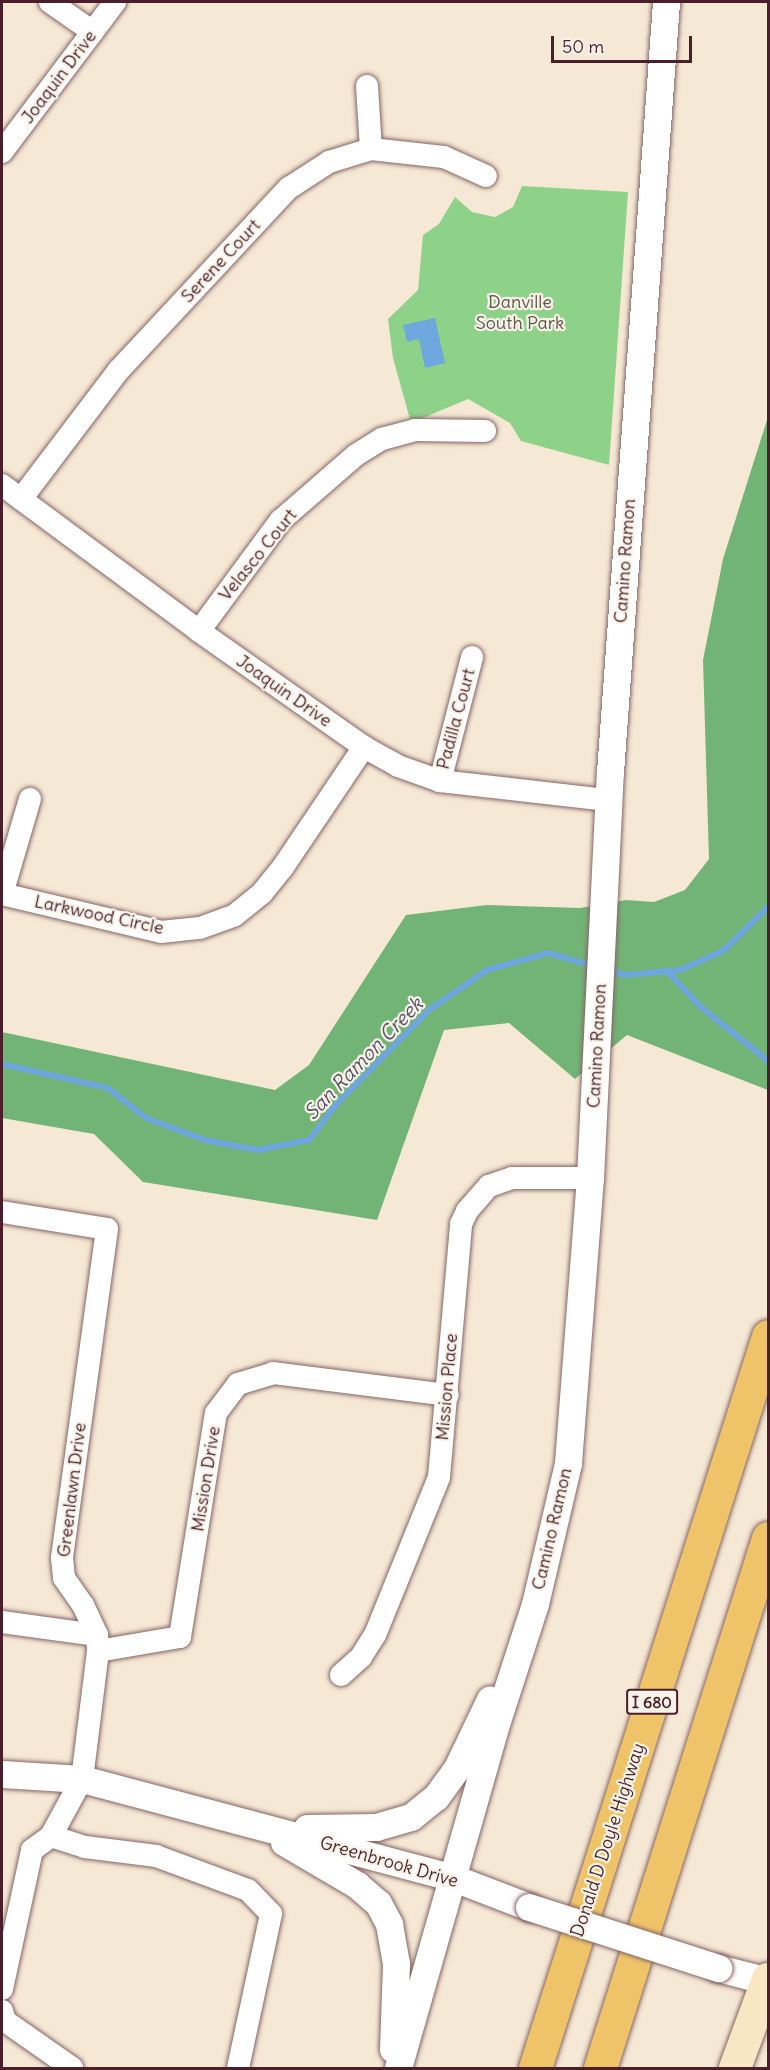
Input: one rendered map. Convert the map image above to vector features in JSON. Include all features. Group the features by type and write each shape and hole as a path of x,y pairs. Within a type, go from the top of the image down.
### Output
{"highway":[{"name":"Donald D Doyle Highway","path":"535,2068 768,1336"},
{"path":"600,2068 768,1538"}],"main road":[{"path":"735,2068 768,1980"}],"street":[{"path":"50,2 93,32"},
{"name":"Joaquin Drive","path":"2,152 115,2"},
{"name":"Camino Ramon","path":"398,2068 451,1877 535,1604 568,1463 590,1178 608,800 666,2"},
{"path":"367,86 371,149"},
{"name":"Serene Court","path":"21,499 119,370 289,188 329,162 371,149 444,157 486,176"},
{"name":"Velasco Court","path":"199,631 280,521 356,454 382,439 415,430 484,431"},
{"name":"Joaquin Drive","path":"2,485 199,631 364,747 398,766 440,781 608,800"},
{"name":"Padilla Court","path":"440,781 472,657"},
{"name":"Larkwood Circle","path":"2,894 161,932 200,928 235,915 262,893 283,867 364,747"},
{"path":"2,894 30,799"},
{"name":"Mission Place","path":"341,1675 361,1657 375,1635 439,1477 448,1395 461,1224 475,1197 489,1186 512,1178 590,1178"},
{"name":"Greenlawn Drive","path":"2,1212 107,1228 62,1558 64,1578 84,1605 97,1643"},
{"name":"Mission Drive","path":"97,1643 180,1637 216,1413 237,1384 273,1374 448,1395"},
{"path":"255,1824 376,1827 411,1817 436,1797 457,1768 535,1604"},
{"path":"2,1622 97,1643 82,1779 51,1836 32,1850 2,1989"},
{"name":"Greenbrook Drive","path":"2,1774 82,1779 255,1824 451,1877 529,1907 718,1968 768,1980"},
{"path":"255,1824 357,1885 378,1903 389,1924 396,1963 393,2068"},
{"path":"51,1836 85,1847 156,1856 248,1890 271,1914 237,2068"},
{"path":"2,2011 5,2021 72,2068"}],"green space":[{"name":"Danville South Park","path":"522,186 628,192 609,465 521,441 510,423 468,399 411,423 393,358 388,319 418,290 423,235 439,224 455,197 472,212 495,217 513,207"},
{"path":"768,417 768,1090 627,1035 575,1079 509,1023 444,1030 377,1220 143,1182 94,1134 2,1118 2,1032 275,1090 309,1065 406,915 487,905 580,908 626,900 654,902 685,890 709,859 703,660 723,559"}],"water":[{"path":"435,318 445,363 425,368 419,339 407,342 403,325"}],"waterway":[{"name":"San Ramon Creek","path":"606,969 625,975 680,970 723,951 768,907"},
{"name":"San Ramon Creek","path":"2,1064 108,1088 146,1118 205,1140 258,1150 309,1140 335,1106 429,1010 487,970 548,953 593,966"},
{"path":"667,971 701,1007 767,1060"}]}
